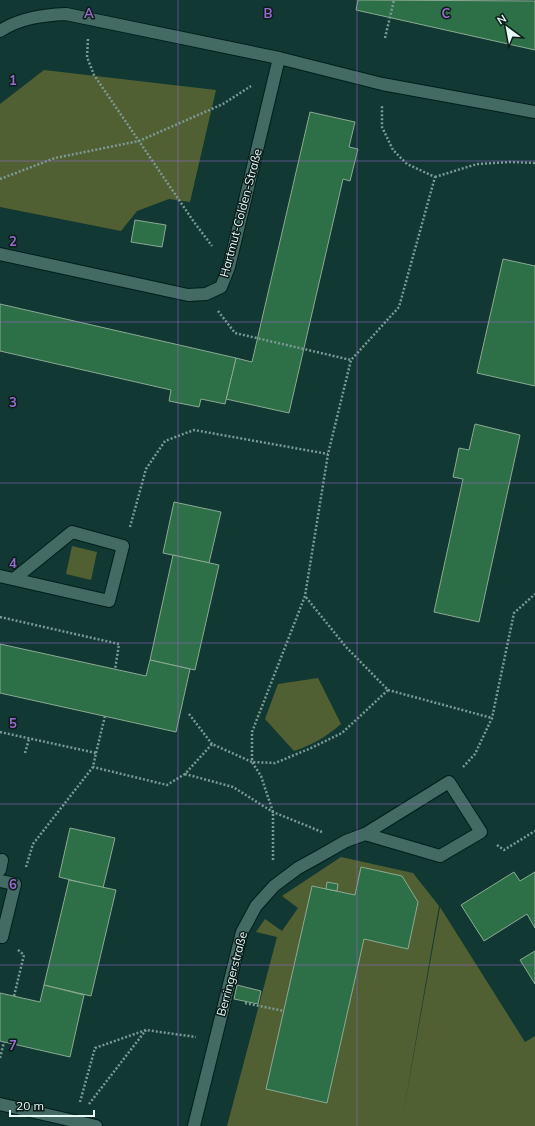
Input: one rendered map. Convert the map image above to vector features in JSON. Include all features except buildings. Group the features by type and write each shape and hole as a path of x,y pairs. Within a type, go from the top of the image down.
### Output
{"street":[{"path":"0,31 23,20 43,15 66,14 89,18 278,63 535,112"},
{"name":"Hartmut-Colden-Straße","path":"206,294 221,287 228,267 278,63"},
{"path":"0,254 188,295 206,294"},
{"path":"0,576 109,601 123,546 72,532 14,579"},
{"path":"365,834 440,856 481,832 449,782"},
{"name":"Berringerstraße","path":"194,1126 214,1039 242,932 256,906 274,886 298,868 346,841 365,834 449,782"},
{"path":"0,881 15,884 2,937 0,936"},
{"path":"0,1104 96,1126"}],"path":[{"path":"385,38 394,0"},
{"path":"89,18 87,57 94,75 194,222 228,267"},
{"path":"0,179 55,158 139,141 223,104 278,63"},
{"path":"382,84 382,127 393,150 407,164 435,177 477,164 510,162 535,163"},
{"path":"274,886 273,812 261,776 252,762 252,732 305,596 328,454 351,360 399,308 435,177"},
{"path":"206,294 236,333 351,360"},
{"path":"123,546 146,469 165,441 194,430 328,454"},
{"path":"449,782 475,754 492,718 514,613 535,594"},
{"path":"305,596 346,647 388,690 492,718"},
{"path":"0,616 119,644 115,670"},
{"path":"189,714 212,744 252,762 275,763 310,749 342,733 388,690"},
{"path":"15,884 25,874 33,844 93,767 105,716"},
{"path":"0,732 96,753"},
{"path":"25,753 29,739"},
{"path":"93,767 167,785 185,774 212,744"},
{"path":"185,774 232,786 273,812 346,841"},
{"path":"481,832 504,850 535,831"},
{"path":"14,996 24,955"},
{"path":"225,998 284,1011"},
{"path":"75,1121 95,1048 146,1030 214,1039"},
{"path":"75,1121 146,1030"},
{"path":"0,1058 4,1042"}],"green space":[{"path":"44,70 216,90 190,202 169,199 137,211 121,231 0,207 0,104"},
{"path":"72,546 97,552 91,580 66,574"},
{"path":"318,678 341,724 319,740 294,751 265,719 278,684"},
{"path":"341,857 413,873 439,906 403,1115 440,907 525,1042 535,1036 535,1126 227,1126 277,937 256,932 265,919 282,931 298,908 282,896"}]}
